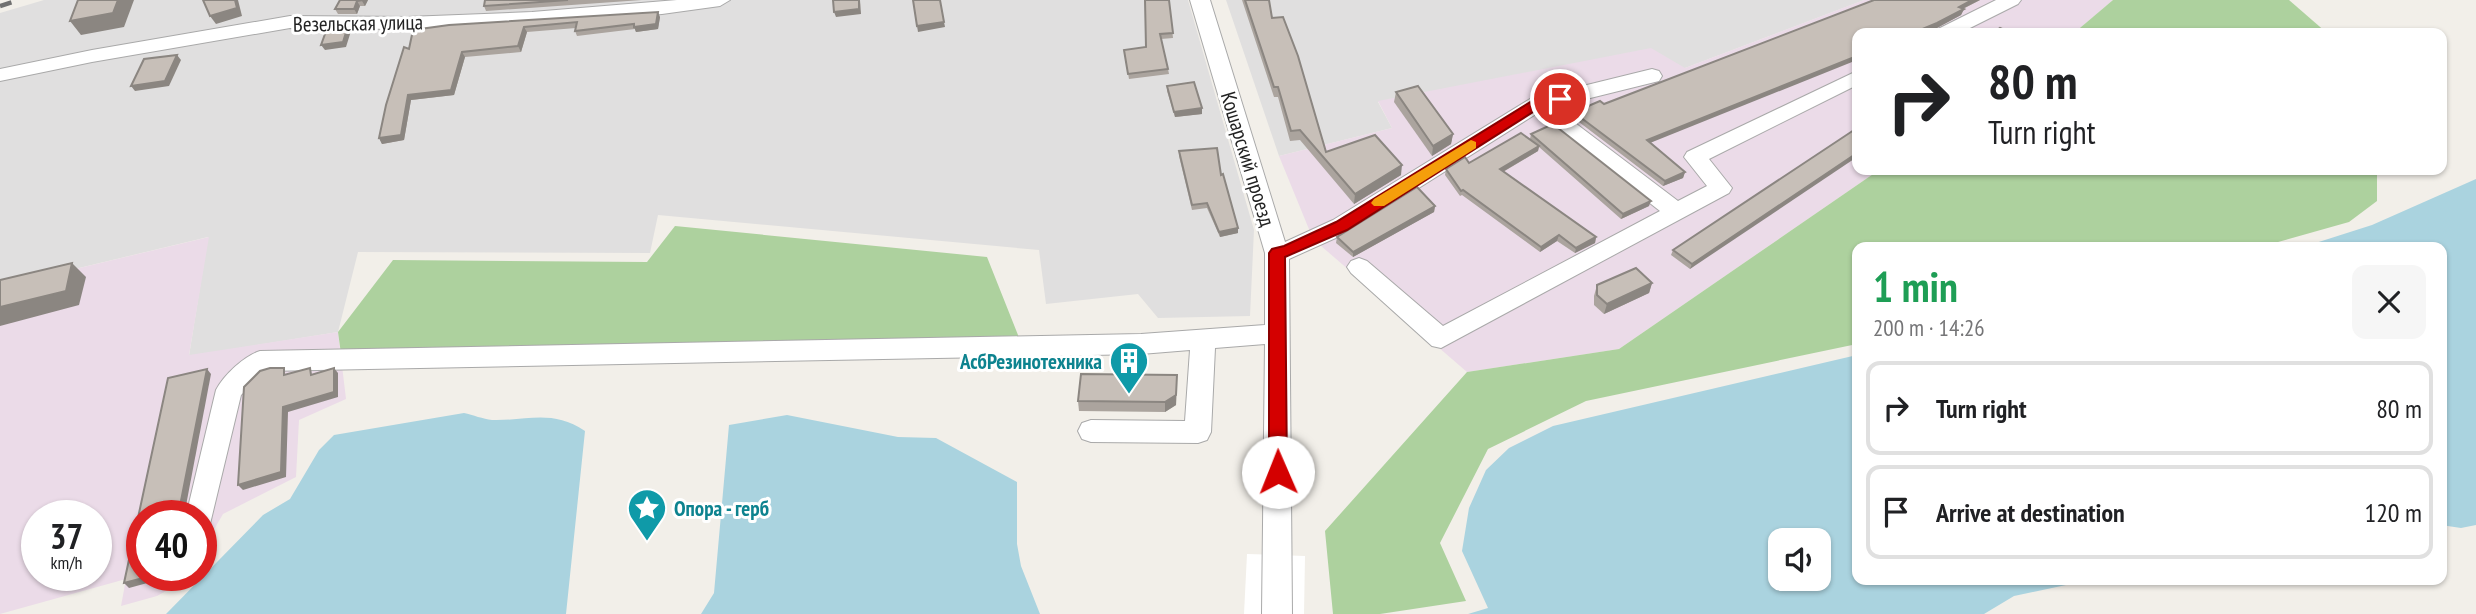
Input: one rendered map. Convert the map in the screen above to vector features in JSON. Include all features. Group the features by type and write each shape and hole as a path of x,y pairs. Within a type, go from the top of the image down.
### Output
{"street":[{"name":"Везельская улица","path":"0,75 92,56 290,22 407,23 532,18 662,8 720,0"},
{"name":"Кошарский проезд","path":"1200,0 1277,253 1277,614"},
{"path":"1955,28 2011,0"},
{"path":"1277,253 1341,226 1536,104 1652,76"},
{"path":"1359,267 1441,339 1721,188 1695,157 1852,79"},
{"path":"1536,104 1676,212"},
{"path":"204,500 229,390 260,361 1127,344 1276,334"},
{"path":"1091,430 1198,432 1203,339"}],"shaded area":[{"path":"44,0 1188,0 1254,230 1250,316 1158,318 1138,294 1046,304 1039,250 658,215 650,253 358,252 338,332 189,356 208,237 0,287 0,13"},
{"path":"1226,0 1864,0 1685,68 1378,102 1392,128 1279,156"},
{"path":"1864,0 2113,0 2080,28 1852,28 1852,175 1872,175 1619,349 1467,372 1313,239 1279,156 1392,128 1378,101 1651,48 1685,68"},
{"path":"209,237 189,355 338,332 346,399 299,420 296,477 223,514 217,524 217,500 126,500 126,579 112,583 112,500 21,500 21,591 83,591 0,614 0,287"},
{"path":"126,579 126,591 166,591 157,596 121,606"}],"green space":[{"path":"2113,0 2289,0 2321,28 2080,28"},
{"path":"1872,175 2377,175 2377,201 2349,222 2278,242 1852,242 1852,345 1586,401 1488,449 1440,543 1466,601 1380,614 1333,614 1325,531 1467,372 1619,349"},
{"path":"675,226 987,257 1020,340 341,354 338,332 393,260 647,262"}],"water":[{"path":"2476,179 2476,525 2461,528 2447,526 2447,242 2319,242 2372,225"},
{"path":"1852,356 1852,585 2066,585 2014,596 1984,614 1468,614 1488,608 1462,551 1469,508 1486,470 1509,448 1553,426"},
{"path":"464,413 492,420 551,418 573,424 585,431 566,614 166,614 189,591 217,591 217,562 263,515 290,499 319,450 334,435"},
{"path":"787,415 898,437 936,438 1017,482 1017,544 1021,566 1040,614 701,614 714,593 729,425"}],"pier":[{"path":"1247,554 1305,556 1304,614 1244,614"}],"building":[{"path":"78,0 118,0 113,13 70,21"},
{"path":"203,0 235,0 237,8 210,16"},
{"path":"340,0 363,0 357,1 354,9 335,9"},
{"path":"485,0 568,0 484,6"},
{"path":"833,0 859,0 859,9 834,12"},
{"path":"913,0 940,0 944,22 917,26"},
{"path":"1145,0 1169,0 1173,33 1160,34 1168,69 1128,74 1124,50 1146,47"},
{"path":"1245,0 1269,0 1272,18 1283,17 1298,56 1326,152 1375,135 1402,165 1355,194 1300,130 1291,131 1278,87 1274,87"},
{"path":"1874,0 1972,0 1959,7 1964,9 1925,28 1852,28 1852,58 1647,140 1685,172 1665,181 1576,114 1600,101 1604,104"},
{"path":"658,12 656,24 634,27 634,24 575,31 577,22 524,27 518,46 462,52 451,90 408,95 401,135 379,138 404,47 409,49 413,30 449,25"},
{"path":"328,26 348,26 343,42 321,45"},
{"path":"177,55 165,81 131,86 144,59"},
{"path":"1194,82 1202,108 1174,112 1167,86"},
{"path":"1418,86 1453,134 1433,146 1396,92"},
{"path":"1553,124 1651,201 1623,214 1531,134"},
{"path":"1852,131 1852,156 1692,264 1673,250"},
{"path":"1521,133 1539,146 1500,169 1596,237 1576,248 1559,235 1541,247 1461,191 1446,169 1465,157 1469,163"},
{"path":"1217,148 1221,175 1223,174 1238,228 1219,232 1207,203 1192,205 1179,151"},
{"path":"1417,187 1435,206 1353,252 1337,237"},
{"path":"72,263 66,291 0,307 0,280"},
{"path":"1636,268 1652,283 1607,304 1597,295 1597,285"},
{"path":"284,368 284,375 310,368 311,375 334,368 334,392 283,407 281,472 238,485 244,387 260,371"},
{"path":"207,369 181,500 142,500 168,378"},
{"name":"АсбРезинотехника","path":"1081,374 1177,375 1176,395 1165,402 1078,401"}],"railway":[{"path":"0,6 19,0"}],"slow traffic":[{"path":"1379,203 1471,145"}],"place":[{"name":"АсбРезинотехника","path":"1129,395"},
{"name":"Опора - герб","path":"647,542"}],"route":[{"path":"1278,472 1277,253 1341,226 1536,104 1560,99"}]}
